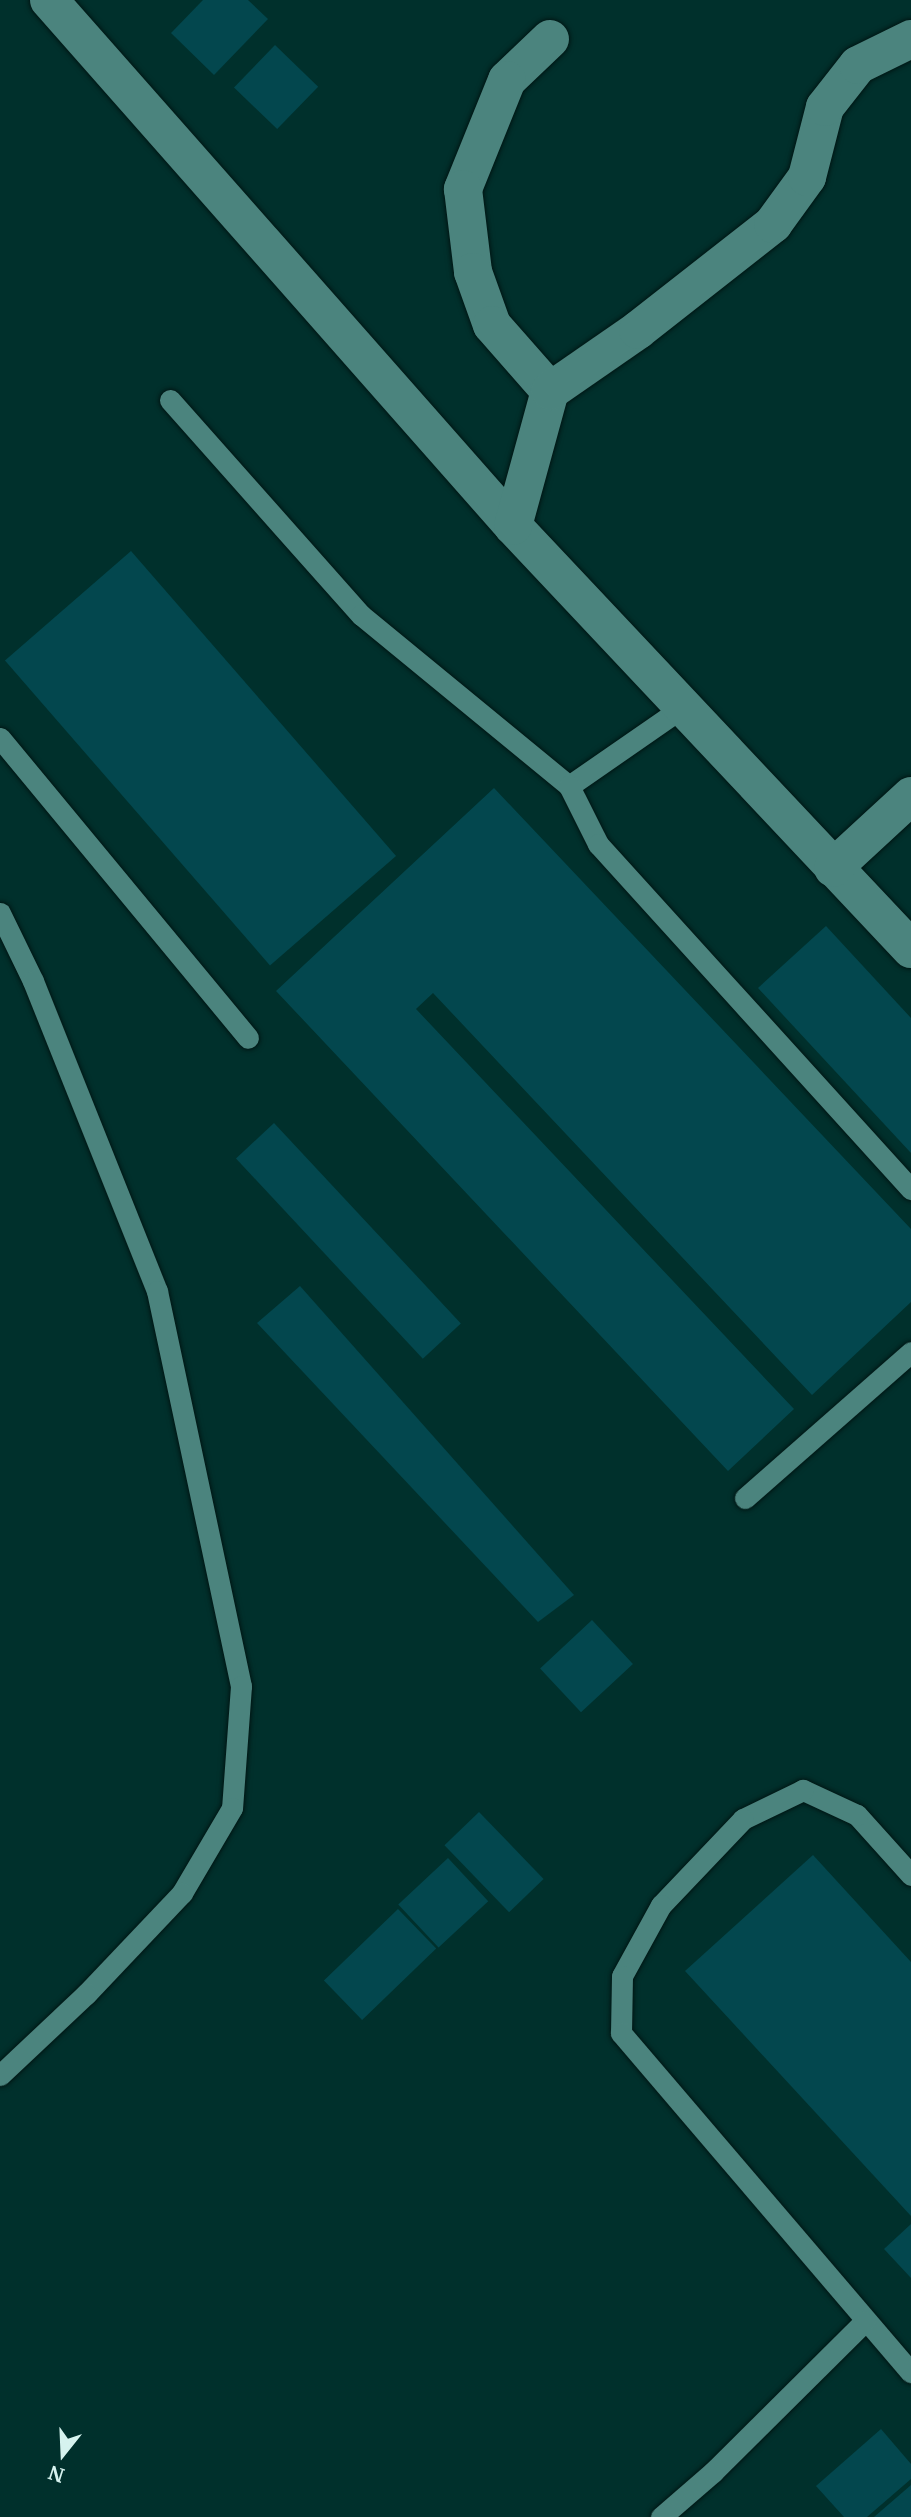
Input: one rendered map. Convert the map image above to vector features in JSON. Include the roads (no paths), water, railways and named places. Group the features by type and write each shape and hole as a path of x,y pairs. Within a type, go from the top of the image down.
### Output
{"street":[{"path":"49,0 513,526 686,705 911,949"},
{"path":"550,39 507,80 463,189 473,272 492,326 550,391"},
{"path":"513,526 550,391 638,330 773,224 807,177 825,107 858,65 911,39"},
{"path":"834,868 911,796"}],"lane":[{"path":"170,400 361,615 569,786 598,844 911,1189"},
{"path":"569,786 686,705"},
{"path":"0,738 248,1038"},
{"path":"0,913 33,981 157,1292 241,1686 232,1808 182,1894 86,1994 0,2075"},
{"path":"745,1498 911,1352"},
{"path":"911,1875 857,1815 803,1790 743,1819 661,1905 622,1976 621,2033 911,2372"},
{"path":"661,2517 713,2472 865,2321"}]}
